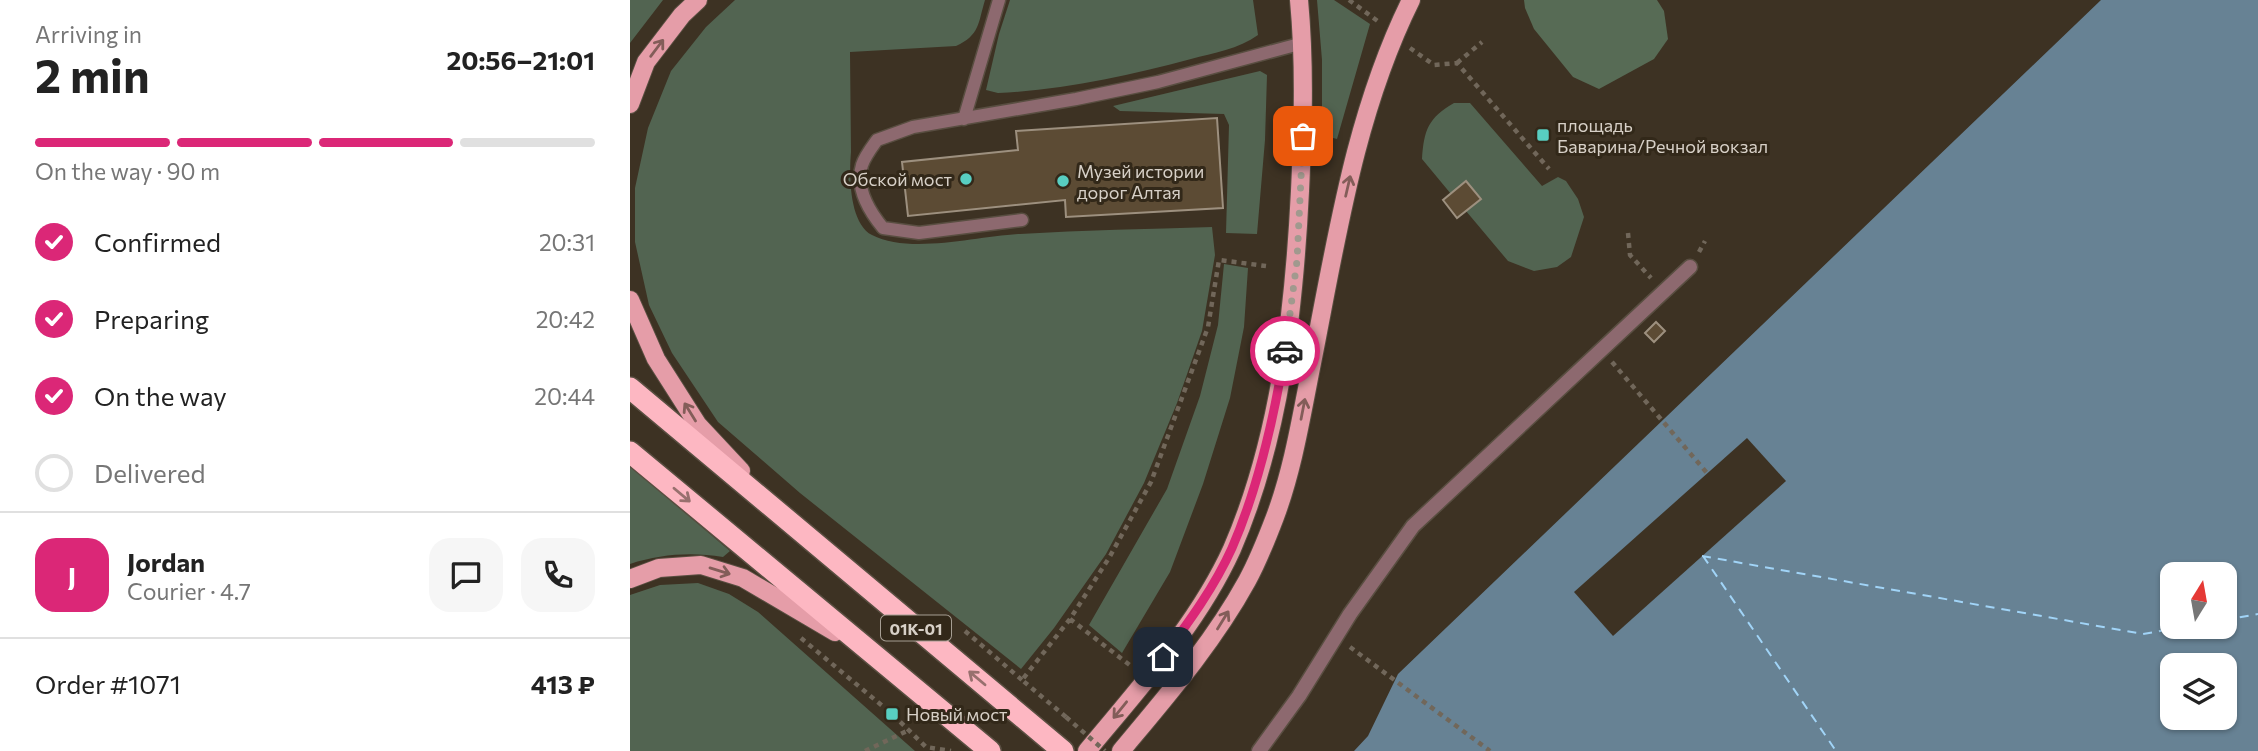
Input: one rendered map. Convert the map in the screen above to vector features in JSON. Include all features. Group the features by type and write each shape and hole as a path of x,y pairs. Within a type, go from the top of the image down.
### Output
{"highway":[{"name":"01К-01","path":"630,388 1056,744"},
{"name":"01К-01","path":"630,452 990,751"}],"main road":[{"path":"630,104 646,62 682,15 698,0"},
{"path":"1087,751 1195,614 1231,550 1252,491 1275,411 1291,320 1297,261 1303,136 1303,43 1299,0"},
{"path":"1121,751 1218,629 1248,579 1275,516 1293,461 1365,114 1394,33 1411,0"},
{"path":"630,300 656,359 698,425 784,517"},
{"path":"630,579 659,568 701,565 743,578 871,652"}],"street":[{"path":"1259,751 1300,696 1350,614 1413,526 1690,267"}],"lane":[{"path":"964,119 999,0"},
{"path":"1023,220 919,233 883,228 867,208 861,186 862,165 877,140 913,127 1158,82 1303,43"}],"path":[{"path":"1349,0 1434,65 1457,63 1482,42"},
{"path":"1457,63 1549,169"},
{"path":"1629,233 1630,255 1651,278"},
{"path":"1022,680 1070,619 1109,558 1151,482 1209,327 1219,260 1266,266"},
{"path":"1626,379 1707,473"},
{"path":"1070,619 1131,666"},
{"path":"965,631 1105,751"},
{"path":"1365,658 1489,751"},
{"path":"892,714 926,747 951,751"},
{"path":"864,751 909,730"}],"green space":[{"path":"630,0 663,0 630,43"},
{"path":"735,0 985,0 974,33 956,46 850,52 852,198 859,220 864,229 872,235 905,244 924,244 1020,234 1212,227 1215,255 1202,331 1177,403 1144,483 1106,554 1054,628 1021,669 800,493 718,422 672,353 649,305 635,242 635,188 648,128 671,71 706,27"},
{"path":"1010,0 1253,0 1258,35 1226,50 1119,76 1047,89 998,93 986,90"},
{"path":"1317,0 1334,0 1370,24 1337,139 1322,135 1322,60"},
{"path":"1524,0 1657,0 1664,11 1668,39 1654,59 1599,89 1573,77 1534,29"},
{"path":"1260,71 1267,75 1257,234 1226,233 1229,125 1224,114 1120,111 1113,106"},
{"path":"1454,103 1470,103 1542,186 1558,177 1566,181 1578,199 1584,217 1571,257 1557,267 1534,271 1508,261 1466,211 1481,199 1467,182 1451,194 1422,159 1429,126 1438,114"},
{"path":"1224,264 1248,268 1244,327 1230,398 1203,484 1170,572 1122,653 1089,625 1167,489 1200,396 1218,325"},
{"path":"630,466 730,551 723,557 676,555 630,564"},
{"path":"698,583 729,594 758,612 915,751 630,751 630,595 660,585"}],"water":[{"path":"2101,0 2258,0 2258,751 1354,751 1368,736 1398,674"}],"pier":[{"path":"1747,438 1786,481 1613,636 1574,592"}],"building":[{"name":"Музей истории дорог Алтая","path":"1217,118 1223,208 1066,217 1065,200 908,216 902,162 1018,150 1016,131"},
{"path":"1466,181 1481,199 1457,218 1443,200"},
{"path":"1656,322 1665,331 1654,342 1645,333"}],"ferry route":[{"path":"1702,556 2143,634 2160,631"},
{"path":"1703,556 1836,751"},
{"path":"2237,618 2258,614"}],"way so far":[{"path":"1285,351 1297,261 1303,136"}],"place":[{"name":"площадь Баварина/Речной вокзал","path":"1543,135"},
{"name":"Обской мост","path":"966,179"},
{"name":"Музей истории дорог Алтая","path":"1063,181"},
{"name":"Новый мост","path":"892,714"}],"route":[{"path":"1163,657 1195,614 1231,550 1252,491 1275,411 1285,351"}]}
